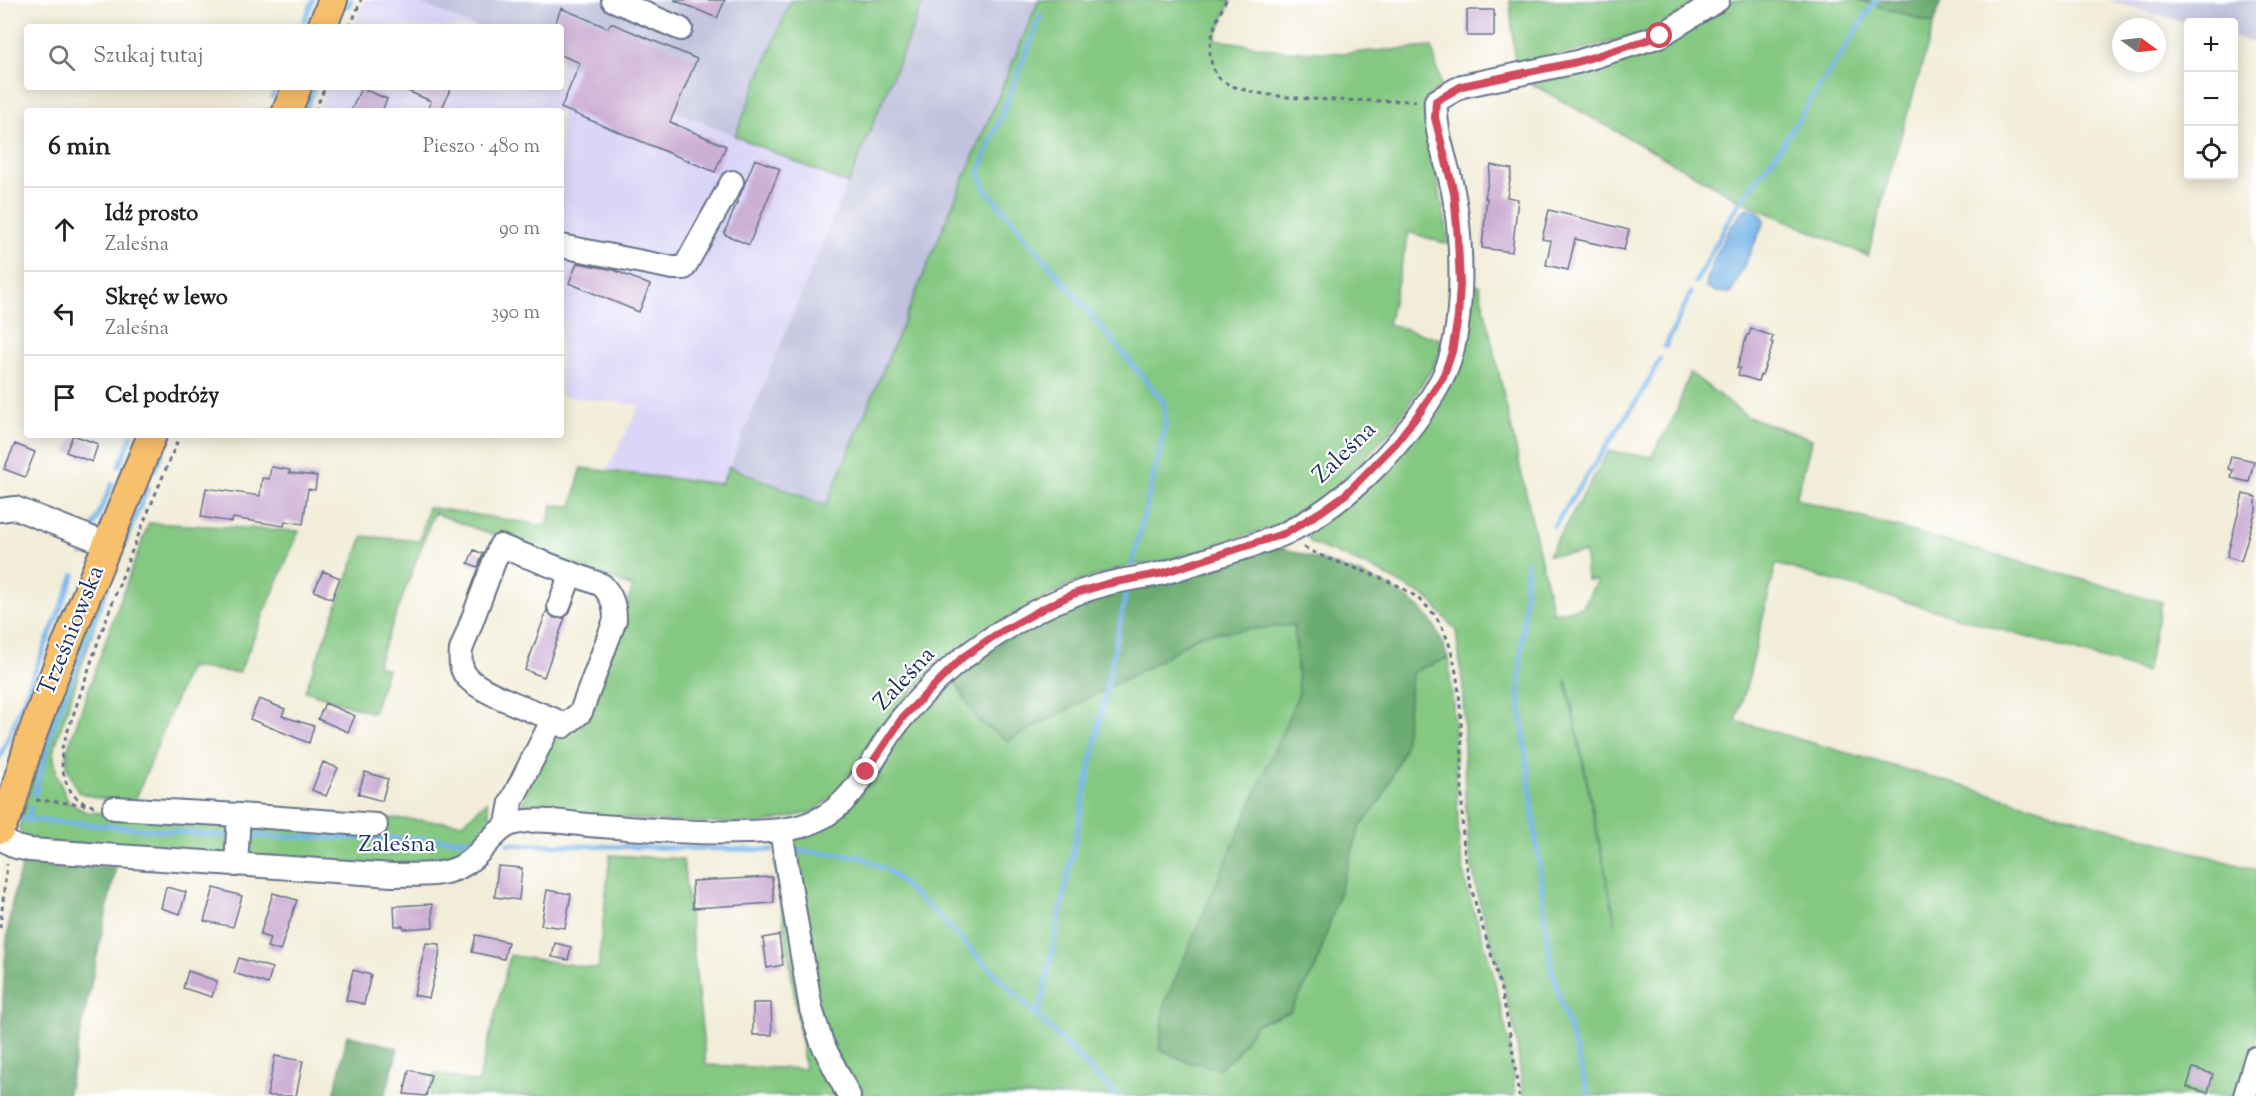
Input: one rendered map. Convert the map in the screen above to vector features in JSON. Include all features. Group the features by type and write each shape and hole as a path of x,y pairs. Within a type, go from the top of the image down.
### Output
{"main road":[{"path":"323,24 333,0"},
{"path":"288,108 296,90"},
{"name":"Trześniowska","path":"5,838 7,816 46,695 151,438"}],"street":[{"path":"613,0 681,29"},
{"path":"1436,101 1462,86 1577,62 1660,36 1718,0"},
{"name":"Zaleśna","path":"5,838 30,850 392,875 436,874 456,869 472,860 507,825 532,821 674,832 781,831 809,824 840,808 854,792 903,717 963,657 994,636 1073,594 1106,584 1163,573 1286,533 1346,494 1396,443 1443,377 1452,352 1460,285 1454,193 1435,118 1436,101"},
{"path":"564,247 673,268 684,268 732,182"},
{"path":"0,510 15,508 107,544"},
{"path":"500,546 602,585 615,606 615,620 581,712 572,722 564,726 553,719 477,685 465,675 459,662 461,650 500,546"},
{"path":"559,606 571,573"},
{"path":"507,825 511,802 553,719"},
{"path":"114,808 376,825"},
{"path":"236,866 239,815"},
{"path":"781,831 811,1009 822,1043 849,1096"},
{"path":"2245,1096 2256,1058"}],"path":[{"path":"351,24 361,0"},
{"path":"1226,0 1211,33 1209,49 1216,75 1228,85 1245,90 1303,98 1351,101 1436,101"},
{"path":"316,108 324,90"},
{"path":"90,806 76,798 64,778 61,763 62,748 123,574 179,438"},
{"path":"1286,533 1306,548 1386,579 1419,599 1433,614 1450,641 1459,685 1464,848 1512,1043 1519,1096"},
{"path":"14,796 114,808"},
{"path":"0,928 7,864 5,838"}],"shaded area":[{"path":"365,0 412,0 469,24 354,24"},
{"path":"412,0 791,0 735,136 564,64 564,24 469,24"},
{"path":"924,0 1039,0 826,506 729,467"},
{"path":"2108,0 2256,0 2256,43 2238,38 2238,18 2184,18 2184,23"},
{"path":"564,64 848,184 721,484 607,470 640,405 564,396 564,108 319,108 327,90 564,90"}],"green space":[{"path":"791,0 924,0 848,184 735,136"},
{"path":"1039,0 1231,0 1215,39 1284,51 1345,53 1432,47 1441,85 1424,101 1424,112 1450,245 1409,232 1388,324 1446,341 1430,372 1390,432 1334,490 1273,527 1152,565 1132,565 1074,583 995,624 942,659 881,727 839,791 813,812 760,824 653,821 520,808 558,715 583,726 633,587 434,513 377,665 387,669 373,713 305,691 363,536 420,541 428,507 547,526 552,505 572,506 581,468 721,484 729,467 826,506"},
{"path":"1510,0 1700,0 1650,32 1515,67"},
{"path":"1734,0 1859,0 1934,24 1868,256 1741,201 1530,83 1667,41"},
{"path":"1859,0 1941,0 1934,24"},
{"path":"1471,283 1479,285 1553,613 1583,607 1597,580 1587,580 1585,553 1548,555 1609,451 1651,457 1675,415 1690,373 1748,417 1812,439 1796,499 2162,602 2146,672 1776,564 1736,721 2256,870 2256,1041 2240,1096 1523,1096 1516,1036 1478,897 1469,851 1465,793 1463,688 1456,631 1430,600 1378,571 1311,543 1307,535 1426,415","holes":["1566,681 1567,681 1616,925"]},
{"path":"149,523 299,531 239,673 189,667 134,803 97,798 78,792 67,768 67,751"},
{"path":"1279,547 1359,574 1399,593 1415,604 1432,622 1448,658 1412,672 1404,749 1382,798 1359,829 1316,967 1290,1012 1256,1024 1234,1057 1219,1068 1188,1062 1159,1049 1165,1002 1299,693 1294,625 1202,634 1155,663 1008,741 978,721 954,680 1004,639 1060,611 1114,588"},
{"path":"102,586 108,586 53,752 57,776 69,803 86,812 384,828 389,818 463,823 487,801 491,819 457,856 431,866 396,866 31,841 22,835 19,829 24,808 48,728"},
{"path":"1294,625 1299,693 1259,789 1234,1057 1256,1024 1290,1012 1316,967 1359,829 1382,798 1404,749 1412,672 1448,658 1453,705 1459,847 1467,889 1491,965 1510,1047 1515,1096 853,1096 814,1000 791,837 803,837 822,827 931,697 954,680 978,721 1008,741 1155,663 1202,634"},
{"path":"610,855 683,859 706,1065 805,1069 775,862 845,1096 430,1096 435,1073 478,1083 510,955 598,969"},
{"path":"23,863 116,867 67,1096 0,1096 7,936 14,892"},
{"path":"347,1035 398,1048 385,1096 334,1096"}],"water":[{"path":"1750,208 1763,216 1765,221 1731,293 1716,292 1706,288 1715,257 1726,235 1745,209"}],"building":[{"path":"674,0 725,0 717,18"},
{"path":"561,8 608,28 611,23 697,59 670,122 726,146 715,172 561,108 580,63 564,56 564,24 555,24"},
{"path":"1467,10 1494,10 1494,36 1467,36"},
{"path":"360,90 387,99 383,108 352,108"},
{"path":"405,90 450,90 442,108 428,108 431,101"},
{"path":"755,159 780,169 749,245 724,234"},
{"path":"1491,165 1512,169 1507,197 1518,199 1512,252 1482,248 1487,198 1485,198"},
{"path":"1549,210 1629,230 1624,250 1575,239 1568,270 1546,265 1551,241 1542,239"},
{"path":"577,263 614,270 650,285 639,312 569,283"},
{"path":"1751,329 1773,336 1770,353 1758,381 1738,375 1740,368 1737,368"},
{"path":"72,438 81,438 98,444 92,462 66,452"},
{"path":"15,444 35,452 25,477 4,469"},
{"path":"2231,456 2254,461 2249,482 2231,478 2233,470 2228,469"},
{"path":"271,467 290,470 289,473 317,476 315,490 308,489 303,524 285,521 284,526 233,518 232,522 201,517 206,488 260,496 262,478 269,479"},
{"path":"2243,494 2256,497 2256,510 2241,561 2227,557"},
{"path":"474,550 483,554 478,567 468,563"},
{"path":"323,571 340,578 332,599 314,591"},
{"path":"547,610 554,618 565,618 544,677 525,670"},
{"path":"259,699 285,709 282,716 314,726 309,743 250,719"},
{"path":"325,703 355,716 348,732 318,719"},
{"path":"323,762 338,768 326,796 312,790"},
{"path":"365,772 388,779 382,801 358,794"},
{"path":"498,866 522,868 519,900 495,897"},
{"path":"772,877 774,903 693,908 692,881"},
{"path":"166,887 186,892 180,914 161,908"},
{"path":"214,888 242,896 233,927 204,921"},
{"path":"547,890 571,894 565,928 541,925"},
{"path":"273,893 297,900 280,951 267,947 270,938 260,935"},
{"path":"432,904 433,927 404,929 403,926 395,926 394,906"},
{"path":"476,935 508,942 504,959 472,952"},
{"path":"779,935 783,965 767,968 763,938"},
{"path":"426,943 440,944 439,958 429,998 414,995"},
{"path":"555,943 571,947 568,960 552,957"},
{"path":"239,958 272,968 268,984 234,973"},
{"path":"353,970 371,975 364,1004 346,1000"},
{"path":"188,971 217,981 212,997 183,988"},
{"path":"753,1003 771,1003 772,1035 753,1035"},
{"path":"275,1056 303,1061 296,1096 267,1096"},
{"path":"2193,1068 2213,1074 2208,1093 2187,1087"},
{"path":"409,1070 431,1075 426,1096 404,1094"}],"waterway":[{"path":"304,21 313,0"},
{"path":"348,6 351,0"},
{"path":"1696,282 1732,214 1780,148 1876,0"},
{"path":"1041,15 979,172 984,187 1163,401 1166,425 1132,565"},
{"path":"272,97 275,90"},
{"path":"306,108 314,90"},
{"path":"1665,347 1691,293"},
{"path":"1554,526 1643,391 1660,359"},
{"path":"119,466 131,438"},
{"path":"155,469 169,438"},
{"path":"92,530 112,484"},
{"path":"113,571 148,487"},
{"path":"82,554 86,545"},
{"path":"1527,563 1519,693 1551,966 1589,1096"},
{"path":"0,757 74,575"},
{"path":"35,794 52,730 108,586"},
{"path":"1036,1016 1041,1006 1126,593"},
{"path":"28,820 31,808"},
{"path":"22,819 228,836"},
{"path":"245,836 470,840"},
{"path":"508,844 772,850"},
{"path":"791,850 861,857 890,872 933,911 1117,1096"}],"route":[{"path":"866,772 903,717 963,657 994,636 1073,594 1106,584 1163,573 1286,533 1346,494 1396,443 1420,412 1443,377 1452,352 1458,317 1460,285 1458,239 1454,193 1435,118 1436,101 1462,86 1577,62 1660,36"}]}
